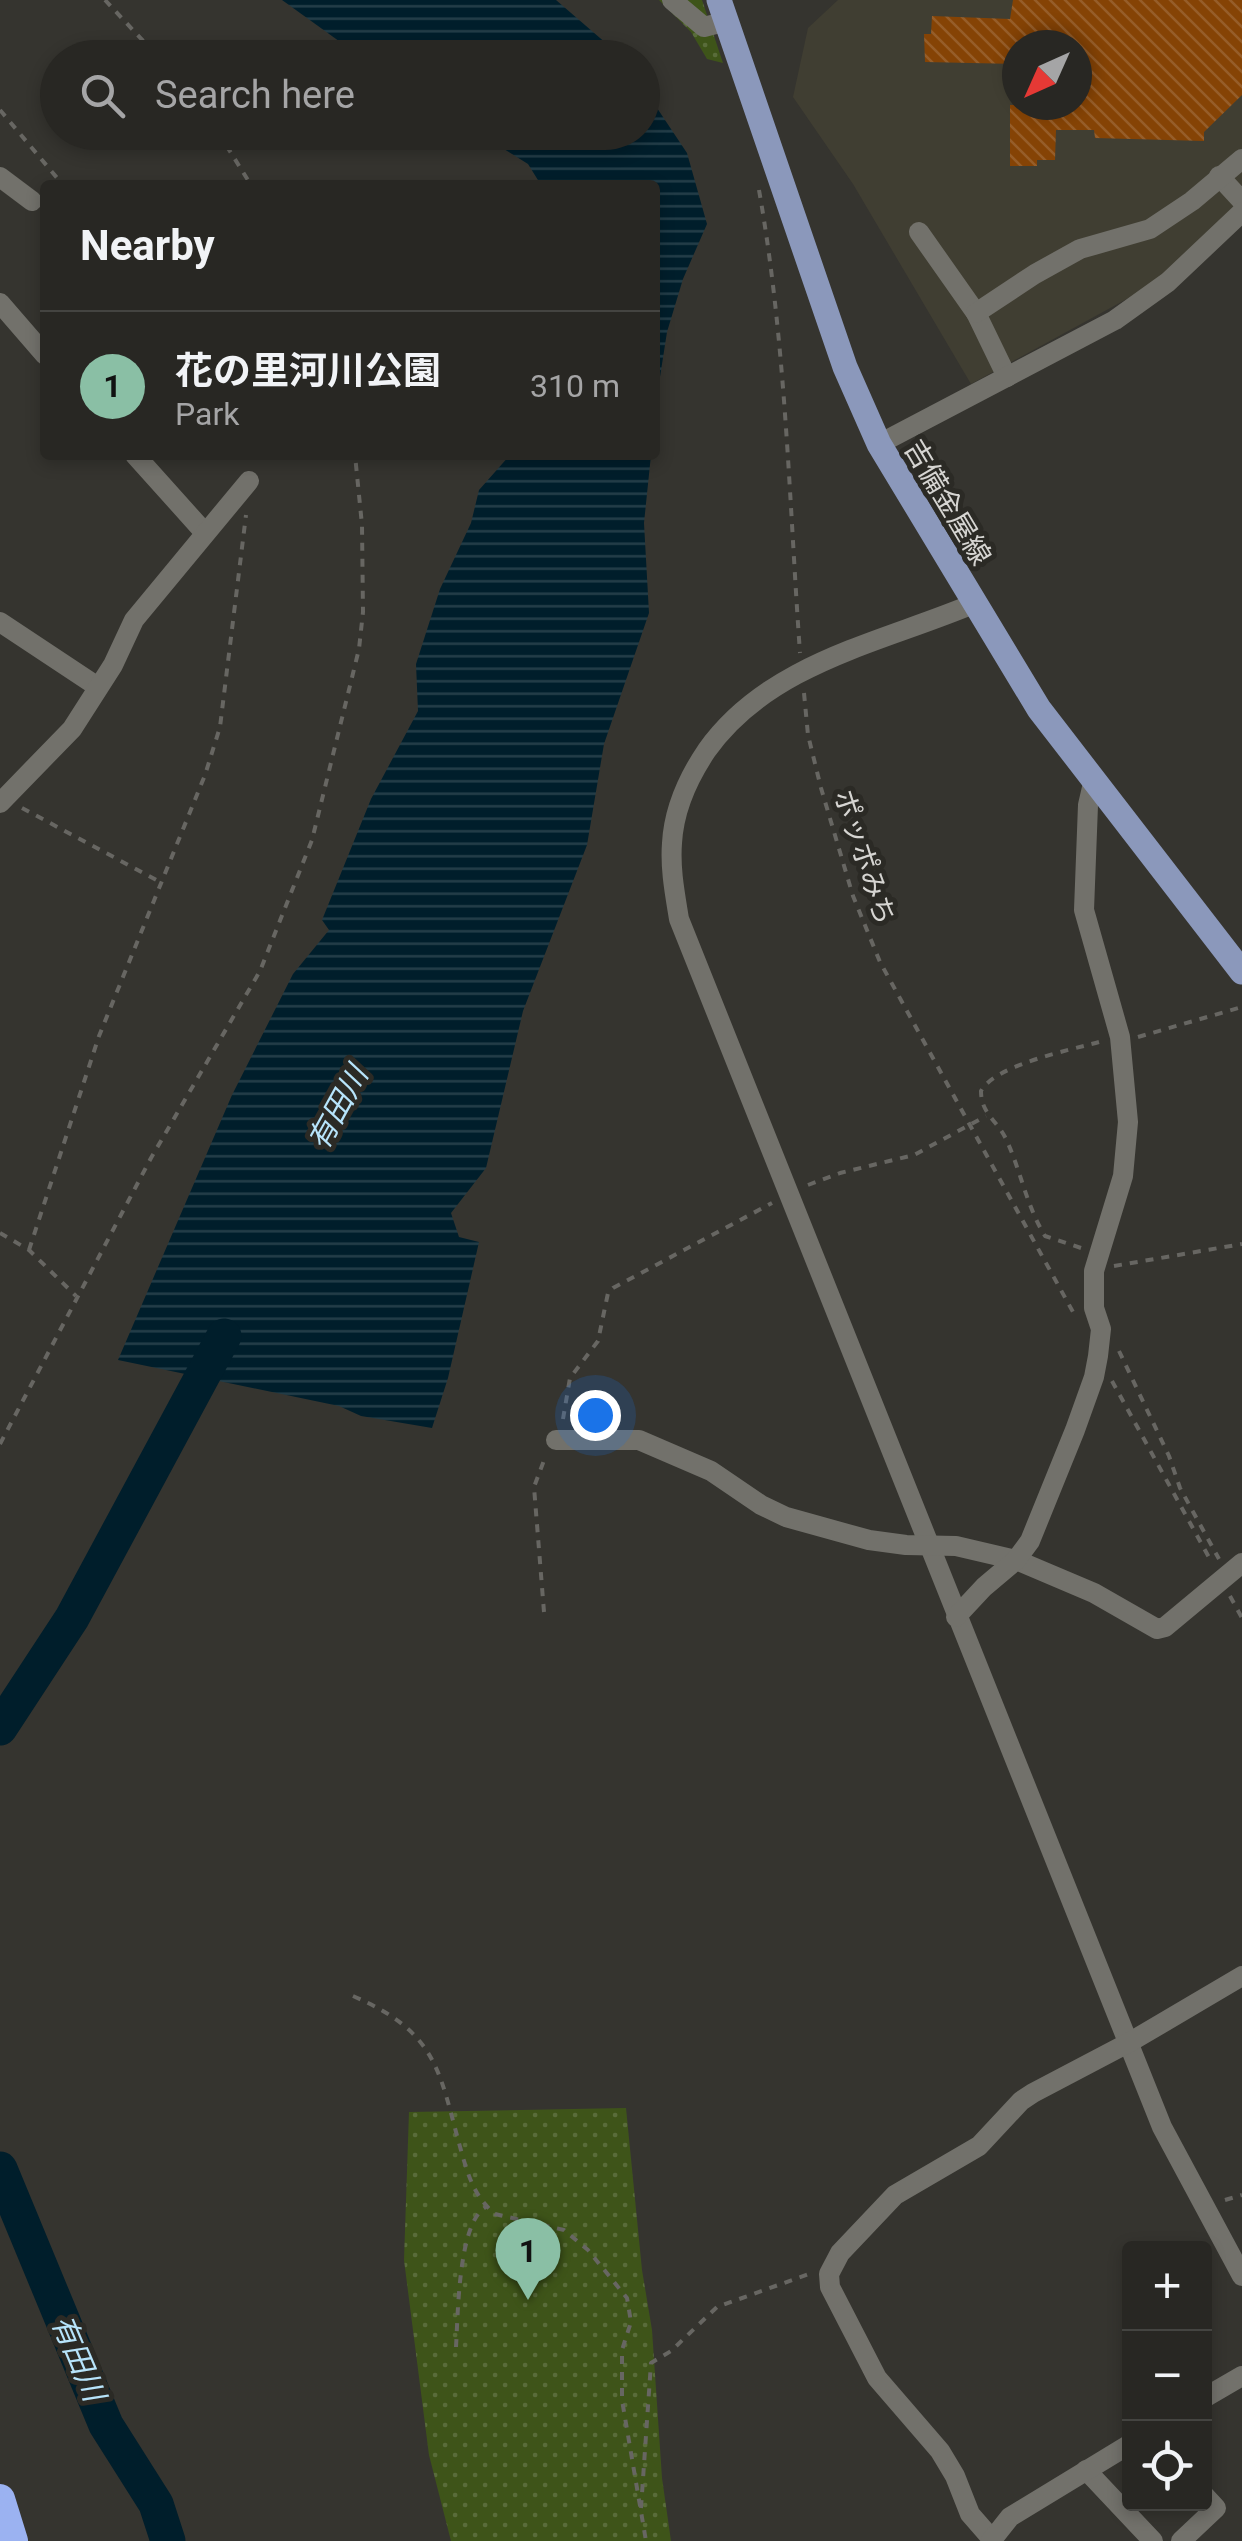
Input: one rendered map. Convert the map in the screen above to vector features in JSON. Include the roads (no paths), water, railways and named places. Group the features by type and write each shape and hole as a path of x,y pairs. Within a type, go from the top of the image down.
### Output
{"highway":[{"path":"0,2499 12,2541"}],"main road":[{"name":"吉備金屋線","path":"723,11 845,367 879,444 1039,709 1242,972"}],"street":[{"path":"672,0 704,27 723,11"},
{"path":"976,313 1080,249 1150,229 1192,201 1242,159"},
{"path":"1220,176 1242,201"},
{"path":"0,177 32,201"},
{"path":"879,444 1115,320 1155,292 1242,212"},
{"path":"919,232 976,313 1006,376"},
{"path":"0,303 40,349"},
{"path":"139,460 205,533"},
{"path":"3,792 72,728 134,620 249,481"},
{"path":"973,604 802,670 727,722 684,789 672,841 679,920 1162,2127 1242,2276"},
{"path":"0,622 98,687"},
{"path":"956,1617 1016,1560 1030,1541 1070,1444 1098,1356 1100,1329 1093,1288 1096,1262 1123,1176 1128,1122 1120,1037 1084,910 1088,806 1094,780"},
{"path":"556,1440 639,1440 711,1471 786,1517 868,1540 956,1546 1016,1560 1094,1593 1157,1630 1231,1574"},
{"path":"1122,2449 1010,2517 991,2539 970,2514 940,2451 876,2378 830,2287 829,2274 860,2228 894,2195 979,2146 1033,2093 1242,1976"},
{"path":"1212,2393 1242,2376"},
{"path":"1086,2470 1153,2541"},
{"path":"1181,2541 1216,2508 1212,2504"}],"water":[{"path":"282,0 556,0 602,40 337,40"},
{"path":"660,112 687,153 707,224 683,279 667,332 660,377 660,180 538,180 528,164 505,150 660,150"},
{"path":"506,460 650,460 644,523 649,613 604,744 587,845 523,1011 486,1168 451,1213 459,1237 479,1242 448,1378 432,1428 361,1416 339,1406 118,1360 232,1095 293,974 329,930 322,920 371,799 418,711 416,664 440,589 471,523 479,490"}],"waterway":[{"name":"有田川","path":"0,1728 72,1618 224,1336"},
{"name":"有田川","path":"0,2169 106,2425 156,2504 168,2541"}],"place":[{"name":"花の里河川公園","path":"528,2300"}]}
